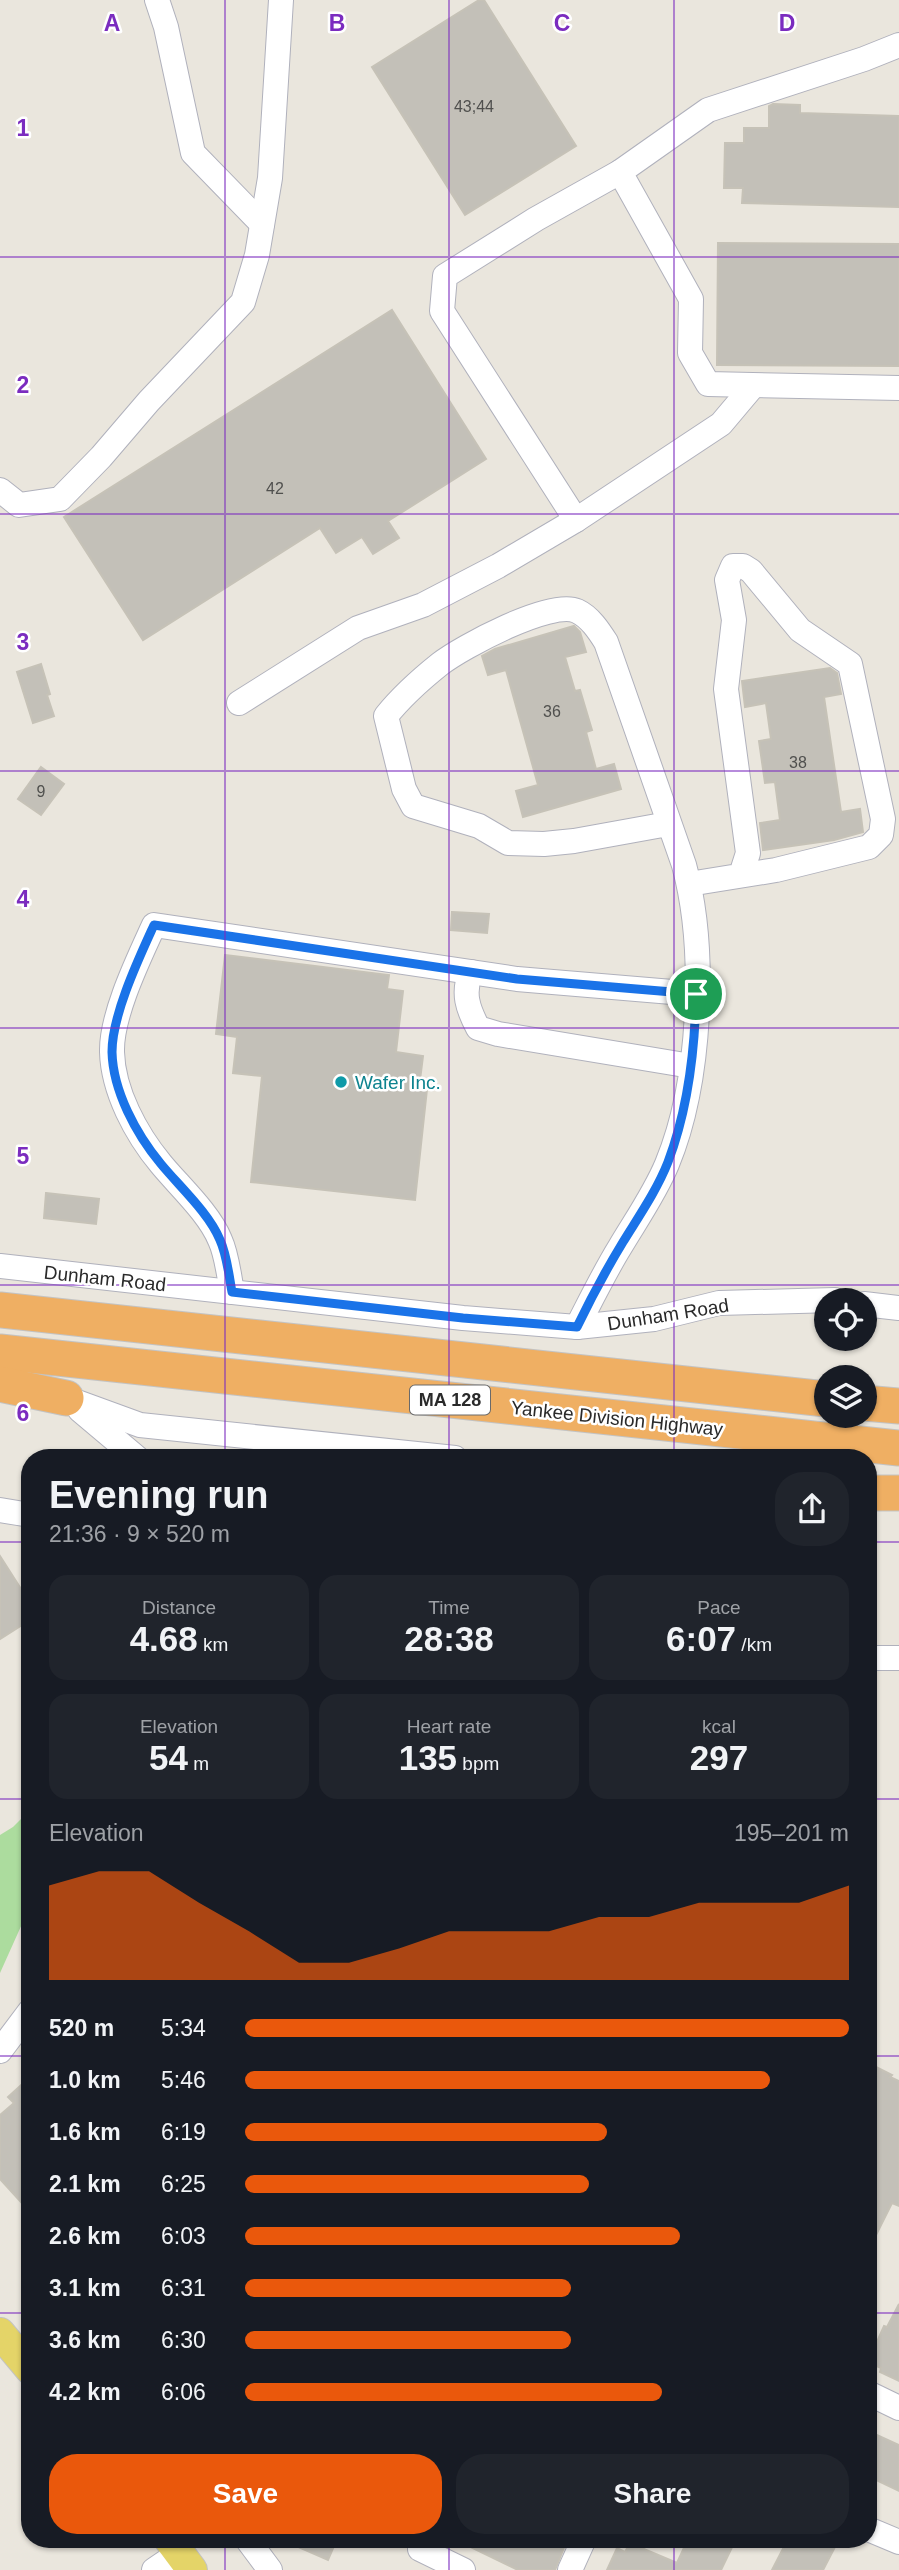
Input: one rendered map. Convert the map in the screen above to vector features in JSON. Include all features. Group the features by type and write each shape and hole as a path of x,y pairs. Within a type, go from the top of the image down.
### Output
{"highway":[{"name":"MA 128","path":"0,1310 814,1398"},
{"name":"Yankee Division Highway","path":"0,1352 899,1448"},
{"path":"0,1384 66,1398"},
{"path":"877,1404 899,1406"},
{"path":"877,1493 899,1493"}],"main road":[{"path":"0,2333 21,2358"}],"street":[{"path":"157,0 166,27 193,153 262,224"},
{"path":"0,490 19,505 60,499 243,302 257,255 270,178 281,0"},
{"path":"576,520 442,311 445,276 536,219 620,172 708,110 899,45"},
{"path":"620,172 691,299 690,353 708,384 899,388"},
{"path":"239,703 358,628 424,605 576,520 721,424 753,386"},
{"path":"689,884 776,870 869,847 881,835 883,819 850,664 800,630 751,571 743,566 733,566 727,580 734,620 726,689 748,853 741,875"},
{"path":"577,1327 598,1283 668,1163 681,1118 691,1066 696,994 697,954 689,884 606,642 596,626 576,611 558,609 471,643 411,688 386,716 404,789 413,806 479,826 508,843 574,841 668,824"},
{"path":"232,1292 220,1240 135,1126 115,1080 112,1050 119,1015 135,967 154,925 517,979 696,994"},
{"path":"471,972 467,982 466,999 478,1028 498,1034 691,1066"},
{"name":"Dunham Road","path":"4,1260 232,1292 463,1318 577,1327 654,1320 719,1303 814,1301"},
{"path":"877,1305 899,1308"},
{"path":"66,1398 140,1425 306,1449"},
{"path":"66,1398 126,1449"},
{"path":"0,1510 21,1514"},
{"path":"877,1658 899,1658"},
{"path":"0,2051 21,2023"},
{"path":"877,2397 899,2408"},
{"path":"877,2533 899,2542"},
{"path":"254,2548 271,2570"},
{"path":"570,2570 580,2548"},
{"path":"419,2553 463,2570"},
{"path":"154,2570 180,2554"}],"green space":[{"path":"21,1819 21,1926 0,1973 0,1835"}],"building":[{"path":"479,0 484,0 576,146 465,215 372,67"},
{"path":"800,105 800,113 899,116 899,207 742,203 743,188 724,188 725,143 744,143 744,128 769,128 769,106"},
{"path":"718,243 899,244 899,366 717,365"},
{"path":"392,310 486,459 388,521 399,538 373,554 362,537 336,553 320,528 143,640 64,517"},
{"path":"574,626 580,632 586,652 565,657 575,691 580,690 592,730 586,732 596,769 614,764 621,789 523,817 516,791 538,785 506,670 488,675 482,656 495,649"},
{"path":"41,664 54,716 33,723 17,672"},
{"path":"830,668 837,673 841,694 824,697 841,812 860,809 863,832 834,840 763,850 760,823 780,820 775,782 765,783 759,741 771,739 766,703 745,707 742,681"},
{"path":"41,767 64,784 41,815 18,799"},
{"path":"452,912 489,914 487,933 451,930"},
{"name":"Wafer Inc.","path":"225,955 389,975 387,989 403,991 396,1052 423,1056 419,1088 427,1089 415,1200 251,1182 262,1076 233,1073 237,1037 216,1034"},
{"path":"46,1193 99,1199 96,1224 44,1218"},
{"path":"0,1556 21,1589 21,1626 0,1639"},
{"path":"877,2068 899,2081 899,2206 892,2203 877,2233"},
{"path":"21,2085 21,2202 0,2179 0,2115 14,2103 8,2097"},
{"path":"899,2304 899,2381 880,2372 881,2368 877,2366 877,2342 884,2326 887,2327"},
{"path":"877,2435 899,2445 899,2491 877,2480"},
{"path":"301,2548 333,2548 328,2560"},
{"path":"473,2548 564,2548 555,2570 518,2570"},
{"path":"617,2548 625,2552 627,2548 642,2548 677,2563 684,2548 732,2548 721,2570 607,2570"},
{"path":"783,2548 834,2548 823,2570 772,2570"}],"place":[{"name":"Wafer Inc.","path":"341,1082"}],"route":[{"path":"154,925 517,979 696,994 690,1078 668,1163 598,1283 577,1327 463,1318 232,1292 220,1240 135,1126 115,1080 112,1050 119,1015 135,967 154,925"}]}
